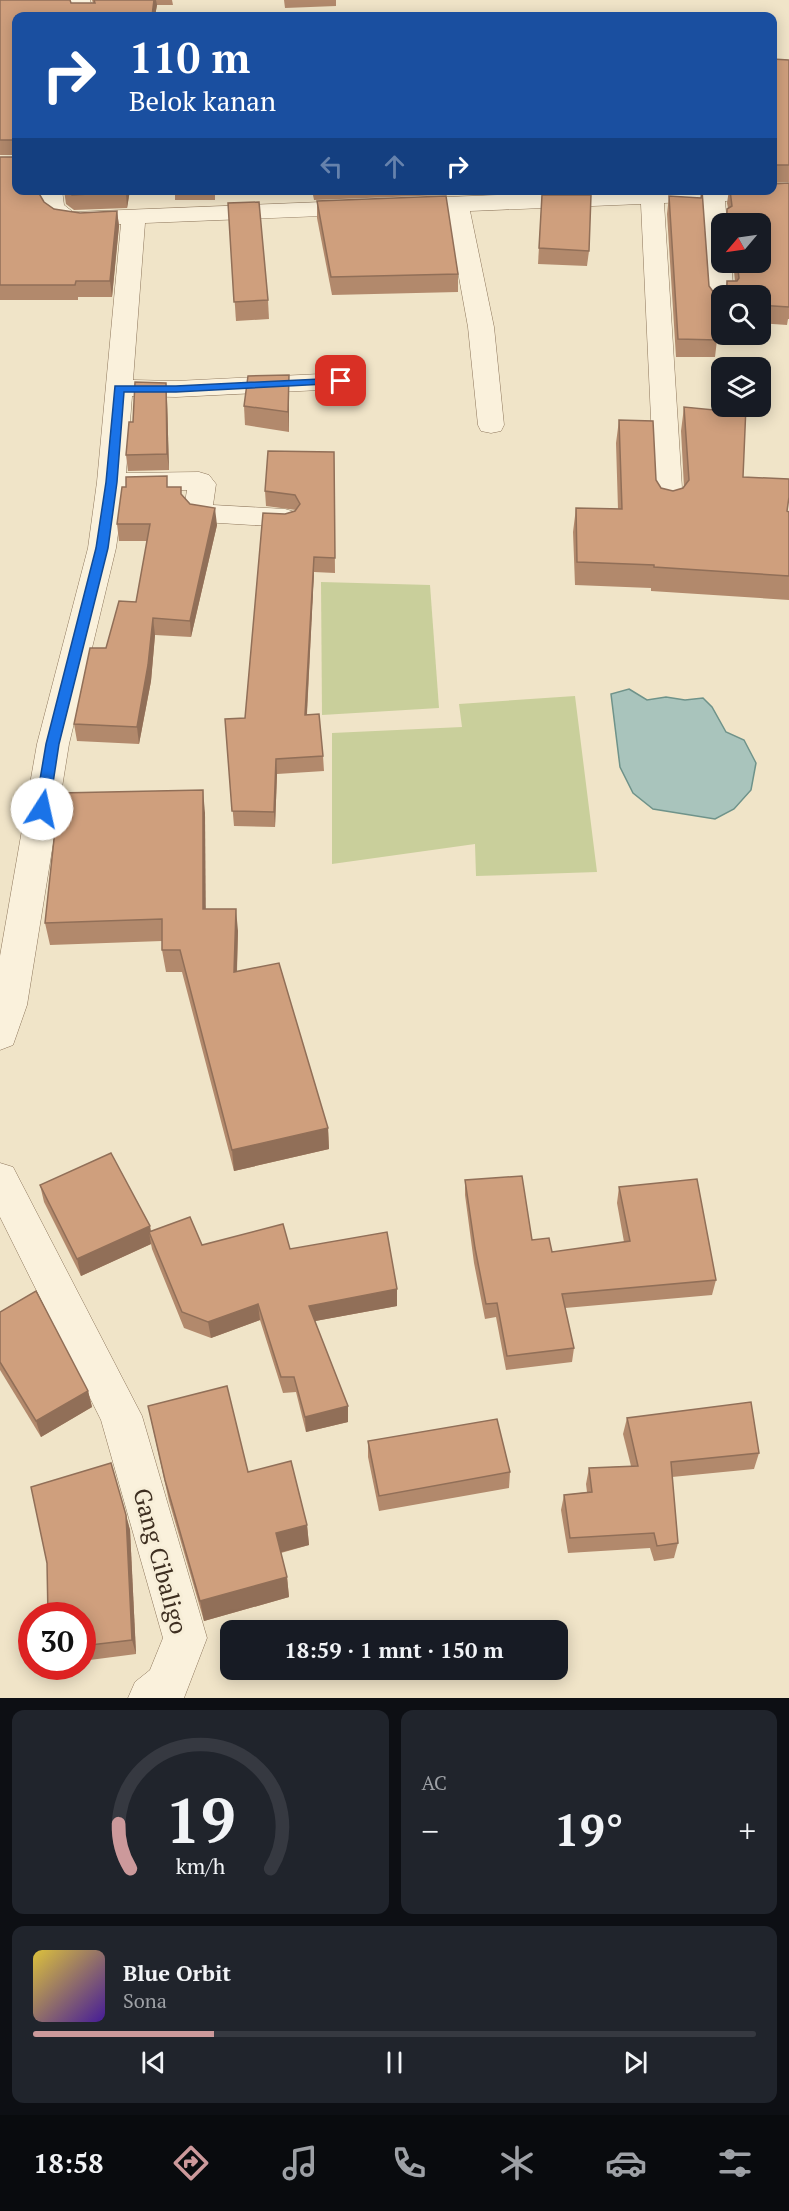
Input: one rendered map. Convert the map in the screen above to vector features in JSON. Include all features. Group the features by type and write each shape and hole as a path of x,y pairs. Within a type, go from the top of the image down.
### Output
{"street":[{"path":"50,195 50,203 56,213 70,219 638,195 713,195 720,285"},
{"path":"638,195 669,504"},
{"path":"457,203 480,327 491,424"},
{"path":"0,1035 9,1005 53,744 102,548 111,482 134,216"},
{"path":"118,388 176,389 341,381"},
{"path":"111,482 199,481 202,484 198,509 203,513 285,518"},
{"name":"Gang Cibaligo","path":"0,1179 121,1416 185,1638 166,1686 151,1698"}],"green space":[{"path":"321,582 430,585 439,708 322,715"},
{"path":"575,696 597,872 476,876 475,844 332,864 332,733 462,727 459,704"}],"water":[{"path":"629,689 647,700 666,697 685,700 703,698 712,707 726,732 744,740 756,763 751,790 734,809 715,819 653,809 633,793 620,767 611,694"}],"building":[{"path":"0,0 70,0 71,3 95,3 94,0 154,0 152,12 12,12 12,140 0,140"},
{"path":"777,59 789,60 789,165 777,165"},
{"path":"0,157 12,157 12,195 40,195 44,202 54,209 80,213 117,211 110,281 76,281 75,285 0,285"},
{"path":"789,183 789,307 771,306 771,285 727,285 727,281 737,281 738,273 771,273 771,213 727,213 727,209 732,206 731,195 777,195 777,184"},
{"path":"542,195 591,195 589,251 539,248"},
{"path":"702,195 711,289 711,340 678,339 669,196 701,198"},
{"path":"446,196 458,274 331,277 317,201"},
{"path":"259,202 268,300 234,302 228,203"},
{"path":"289,375 288,412 244,406 248,376"},
{"path":"135,382 166,383 167,454 126,455 129,422 133,422"},
{"path":"684,407 711,410 711,417 746,417 743,477 789,479 787,511 789,512 789,576 654,567 654,565 577,562 576,508 622,509 619,420 653,421 656,480 661,488 673,491 683,488 689,480"},
{"path":"268,451 334,452 335,558 314,557 305,715 319,714 323,756 276,759 274,812 232,811 225,719 245,718 263,513 285,514 295,511 300,504 295,495 265,491"},
{"path":"167,476 167,487 181,487 181,494 190,504 215,508 190,621 153,618 148,665 137,727 74,724 90,648 106,648 119,601 136,602 150,524 117,524 122,487 126,487 126,477"},
{"path":"203,790 203,909 236,909 234,972 279,963 328,1128 232,1150 180,950 162,950 162,919 45,923 59,793"},
{"path":"111,1153 150,1226 77,1259 40,1185"},
{"path":"522,1176 532,1240 549,1238 552,1252 630,1241 619,1187 697,1179 716,1280 562,1294 574,1348 507,1356 497,1303 486,1304 465,1180"},
{"path":"190,1217 202,1245 283,1224 290,1249 387,1232 397,1289 309,1306 348,1406 305,1417 294,1377 281,1377 258,1304 208,1322 182,1312 149,1232"},
{"path":"36,1291 88,1391 36,1421 0,1362 0,1312"},
{"path":"227,1386 248,1472 291,1461 307,1525 276,1533 287,1577 200,1601 165,1480 148,1406"},
{"path":"751,1402 759,1453 671,1462 678,1543 657,1546 654,1533 570,1538 564,1495 592,1492 589,1468 638,1466 627,1418"},
{"path":"497,1419 510,1472 379,1496 368,1441"},
{"path":"111,1463 126,1515 132,1640 96,1644 96,1602 48,1602 47,1563 31,1487"}],"route":[{"path":"42,809 53,744 102,548 111,482 118,388 176,389 341,381"}]}
